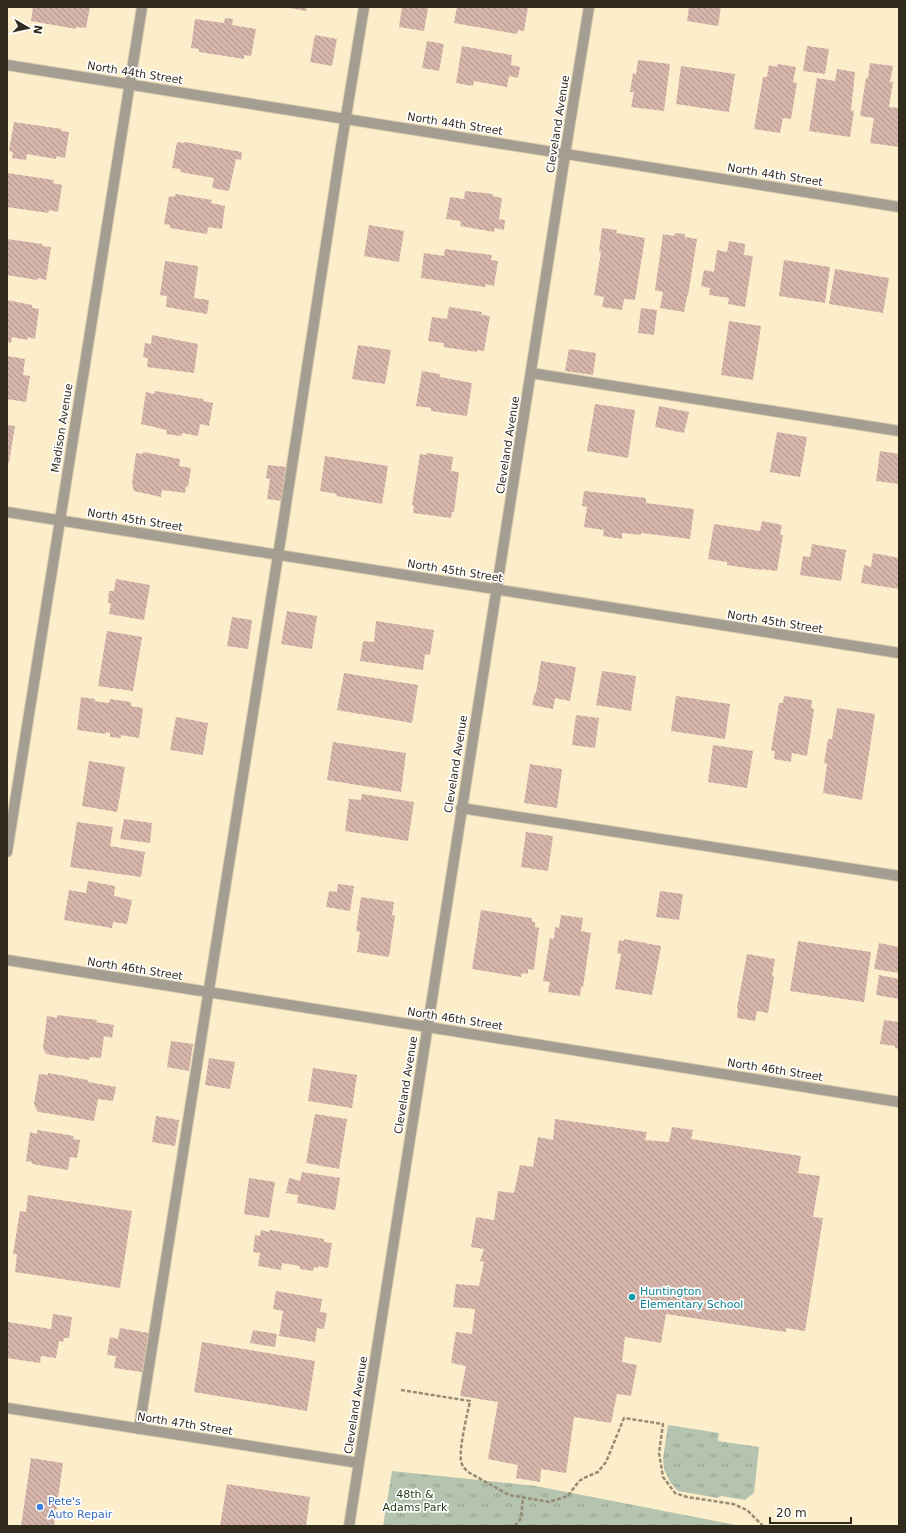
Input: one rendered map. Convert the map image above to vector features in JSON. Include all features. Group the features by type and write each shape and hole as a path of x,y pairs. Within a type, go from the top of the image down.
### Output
{"street":[{"name":"Madison Avenue","path":"7,852 142,7"},
{"path":"139,1429 364,7"},
{"name":"Cleveland Avenue","path":"348,1526 565,154 590,7"},
{"name":"North 44th Street","path":"7,65 899,207"},
{"path":"531,373 899,431"},
{"name":"North 45th Street","path":"7,512 899,653"},
{"path":"461,808 899,876"},
{"name":"North 46th Street","path":"7,960 899,1102"},
{"name":"North 47th Street","path":"7,1408 359,1463"}],"path":[{"path":"400,1390 470,1401 463,1442 461,1461 463,1467 468,1472 501,1492 523,1498 549,1502 568,1496 579,1481 598,1472 606,1462 624,1418 663,1424 659,1452 663,1477 675,1493 687,1497 733,1504 747,1510 763,1526"},
{"path":"515,1526 521,1518 523,1498"}],"green space":[{"path":"668,1425 719,1433 718,1441 759,1447 754,1493 745,1500 721,1496 718,1498 678,1491 670,1482 664,1469 663,1458"},
{"name":"48th & Adams Park","path":"392,1471 536,1486 741,1526 383,1526"}],"building":[{"path":"33,7 90,7 86,28 76,27 76,29 31,21"},
{"path":"284,7 307,7 306,11"},
{"path":"402,7 428,8 424,31 399,27"},
{"path":"457,7 528,7 524,31 518,30 517,34 454,23"},
{"path":"689,7 721,7 718,26 687,21"},
{"path":"225,18 233,19 232,25 256,29 251,56 244,55 244,59 199,52 199,49 191,48 195,19 224,23"},
{"path":"315,35 337,39 332,66 310,62"},
{"path":"427,41 444,44 439,71 422,68"},
{"path":"462,46 512,55 511,65 520,67 518,78 509,76 507,87 474,81 473,86 456,83"},
{"path":"807,46 829,49 825,74 803,71"},
{"path":"638,60 670,64 664,111 631,107 634,92 630,92 633,73 636,74"},
{"path":"870,63 893,66 890,82 893,82 889,107 899,108 899,147 870,143 874,118 860,116"},
{"path":"778,64 796,67 793,82 797,83 791,119 783,118 780,133 754,129 763,77 767,77 769,65 777,67"},
{"path":"681,66 735,74 729,112 676,104"},
{"path":"837,69 855,72 851,110 854,111 850,137 809,131 817,78 835,81"},
{"path":"14,122 62,129 61,131 69,132 65,158 57,156 56,159 27,154 26,160 12,158 13,152 9,151"},
{"path":"177,142 185,142 242,152 241,160 236,159 229,191 212,188 214,178 180,172 181,169 172,168"},
{"path":"7,173 54,180 53,183 62,185 58,212 49,210 48,213 7,207"},
{"path":"465,191 493,194 493,196 502,198 499,219 505,220 504,230 495,228 494,232 460,226 461,221 446,219 450,197 464,199"},
{"path":"176,194 212,200 211,203 225,206 222,229 208,227 207,234 170,228 170,225 164,224 169,196 174,197"},
{"path":"369,225 404,231 399,262 364,256"},
{"path":"602,228 617,230 616,233 645,238 635,300 624,299 622,310 602,307 604,297 594,295 601,252 599,251"},
{"path":"675,233 685,234 685,237 697,239 684,312 660,308 663,292 655,290 663,234 674,236"},
{"path":"7,239 42,244 42,246 51,247 46,280 7,275"},
{"path":"729,241 745,244 744,255 753,256 745,307 728,304 729,298 709,295 710,288 701,286 704,270 714,272 717,250 727,252"},
{"path":"445,249 492,255 491,260 498,261 494,286 486,284 485,287 421,278 424,253 444,256"},
{"path":"784,260 830,267 825,303 779,296"},
{"path":"165,261 198,266 194,298 209,300 207,314 166,307 167,296 160,295"},
{"path":"835,269 889,278 883,313 829,304"},
{"path":"7,300 32,305 32,308 39,309 35,339 28,337 27,340 12,337 11,343 7,342"},
{"path":"449,307 482,312 481,315 490,316 484,351 477,350 477,352 443,347 444,343 428,341 432,317 447,319"},
{"path":"641,308 657,310 654,335 638,333"},
{"path":"729,321 761,326 753,380 721,375"},
{"path":"152,335 198,344 194,373 147,367 148,358 143,357 145,343 151,344"},
{"path":"358,345 391,350 385,384 352,379"},
{"path":"569,349 596,353 593,375 565,371"},
{"path":"7,356 25,359 23,375 30,376 26,402 7,399"},
{"path":"422,371 440,374 440,377 472,383 467,416 431,411 431,408 416,406"},
{"path":"155,391 203,399 203,401 213,403 209,426 200,424 198,436 182,433 181,436 166,434 167,430 141,424 146,392 154,394"},
{"path":"595,404 635,410 628,458 587,451"},
{"path":"659,406 689,412 684,433 655,427"},
{"path":"7,425 15,426 9,463 7,463"},
{"path":"777,432 807,437 800,477 770,472"},
{"path":"880,451 899,454 899,484 876,481"},
{"path":"143,452 180,459 179,466 191,468 188,487 186,486 185,493 162,490 161,497 134,491 132,484 136,453 143,454"},
{"path":"427,453 453,457 451,471 459,472 454,512 452,512 451,518 413,513 414,506 412,505 420,454 426,455"},
{"path":"325,456 388,466 382,504 336,496 337,494 320,491"},
{"path":"268,465 287,467 282,501 267,499 270,479 266,478"},
{"path":"584,491 646,498 646,503 694,509 690,539 641,533 641,535 622,533 622,539 603,536 604,530 584,527 587,507 582,506"},
{"path":"762,521 782,525 780,535 783,535 777,571 727,565 727,562 708,559 714,524 760,531"},
{"path":"812,544 846,550 841,581 800,575 803,556 810,557"},
{"path":"873,553 899,558 899,589 861,583 864,565 871,567"},
{"path":"116,579 150,585 144,620 109,614 111,603 108,603 109,591 114,591"},
{"path":"287,611 317,616 312,649 281,644"},
{"path":"232,617 252,620 248,649 227,646"},
{"path":"376,621 434,630 430,655 425,654 423,670 360,661 363,641 374,642"},
{"path":"107,631 142,637 133,691 98,686"},
{"path":"541,661 576,667 570,701 555,698 553,709 532,705 536,693"},
{"path":"602,671 636,676 631,711 596,705"},
{"path":"344,673 418,685 412,723 337,710"},
{"path":"676,696 730,704 725,739 671,731"},
{"path":"784,696 812,700 811,708 814,709 807,756 792,753 791,762 774,759 775,751 771,751 779,703 783,703"},
{"path":"81,697 109,703 110,699 131,702 131,706 143,708 139,738 121,735 121,738 110,737 110,733 106,732 106,734 77,730"},
{"path":"837,708 875,714 862,800 823,793 827,764 824,763 828,739 832,739"},
{"path":"576,715 599,718 595,748 572,745"},
{"path":"176,717 208,723 203,755 170,750"},
{"path":"333,742 406,753 401,792 327,780"},
{"path":"713,745 753,751 747,788 708,782"},
{"path":"89,761 125,767 117,812 82,806"},
{"path":"530,764 562,769 557,808 524,803"},
{"path":"362,794 414,802 408,841 345,831 349,799 361,800"},
{"path":"124,819 152,823 150,843 120,839"},
{"path":"77,822 113,827 110,846 145,852 141,877 70,867"},
{"path":"526,832 553,836 548,871 521,867"},
{"path":"88,881 115,886 114,896 132,900 127,924 113,922 112,928 64,920 69,890 86,893"},
{"path":"338,884 354,886 350,911 326,907 329,891 337,892"},
{"path":"660,891 683,894 679,920 656,917"},
{"path":"361,897 394,902 392,915 395,916 389,957 357,952 360,932 356,931"},
{"path":"481,910 532,918 532,922 535,922 535,927 539,928 534,970 528,969 528,974 522,973 521,977 472,969"},
{"path":"561,915 583,918 581,931 591,933 583,987 581,987 580,996 548,992 550,982 543,981 550,938 554,939 555,927 559,928"},
{"path":"624,939 661,946 652,995 615,989 621,954 617,953 619,940 624,941"},
{"path":"798,941 871,952 864,1002 790,991"},
{"path":"879,943 899,947 899,973 874,969"},
{"path":"747,954 775,959 772,976 774,977 768,1013 757,1011 755,1021 737,1018 737,1008"},
{"path":"879,975 899,979 899,999 876,995"},
{"path":"57,1015 97,1020 96,1022 114,1025 112,1038 104,1036 101,1058 90,1057 89,1060 46,1054 43,1048 47,1016 57,1018"},
{"path":"884,1020 899,1022 899,1049 895,1048 895,1046 880,1044"},
{"path":"171,1041 193,1044 189,1071 167,1067"},
{"path":"209,1058 235,1062 230,1089 205,1085"},
{"path":"313,1068 357,1075 352,1108 308,1101"},
{"path":"48,1073 88,1080 88,1082 116,1087 113,1101 98,1099 94,1121 39,1112 34,1104 39,1074 48,1075"},
{"path":"315,1114 347,1119 339,1169 306,1163"},
{"path":"156,1116 179,1120 175,1146 152,1142"},
{"name":"Huntington Elementary School","path":"555,1119 647,1132 645,1140 669,1142 672,1127 693,1130 691,1139 801,1156 798,1173 820,1176 813,1217 823,1218 805,1331 786,1328 786,1332 666,1314 661,1343 625,1337 622,1362 637,1365 631,1396 617,1394 611,1423 574,1417 566,1473 541,1469 540,1482 516,1478 518,1465 488,1459 498,1402 460,1396 466,1366 451,1363 456,1332 472,1334 475,1309 453,1307 456,1284 479,1286 484,1262 480,1261 484,1249 471,1247 476,1217 494,1220 498,1191 514,1193 520,1165 533,1167 538,1137 553,1140"},
{"path":"37,1130 74,1136 73,1139 80,1140 77,1158 70,1157 68,1170 32,1164 32,1162 26,1161 30,1132 37,1134"},
{"path":"302,1172 340,1178 335,1210 297,1203 298,1195 286,1193 289,1178 300,1181"},
{"path":"249,1178 275,1182 269,1218 244,1214"},
{"path":"28,1195 132,1211 120,1288 15,1272 17,1254 13,1254 20,1211 26,1212"},
{"path":"261,1230 269,1232 270,1230 324,1239 324,1242 332,1243 328,1268 318,1266 318,1268 314,1267 313,1271 300,1269 300,1266 282,1263 281,1270 258,1266 260,1253 253,1252 255,1235 260,1236"},
{"path":"276,1291 322,1299 320,1312 327,1313 324,1329 317,1328 315,1342 279,1336 283,1311 273,1309"},
{"path":"53,1314 72,1317 69,1338 64,1338 63,1342 59,1341 56,1358 41,1356 40,1363 7,1358 8,1322 51,1329"},
{"path":"120,1328 149,1333 142,1372 114,1368 116,1356 107,1355 110,1337 118,1339"},
{"path":"253,1330 277,1334 275,1347 250,1343"},
{"path":"202,1342 315,1361 307,1411 194,1392"},
{"path":"31,1458 63,1463 54,1526 21,1526"},
{"path":"227,1484 310,1497 306,1526 220,1526"}],"place":[{"name":"Huntington Elementary School","path":"632,1297"},
{"name":"Pete's Auto Repair","path":"40,1507"}]}
